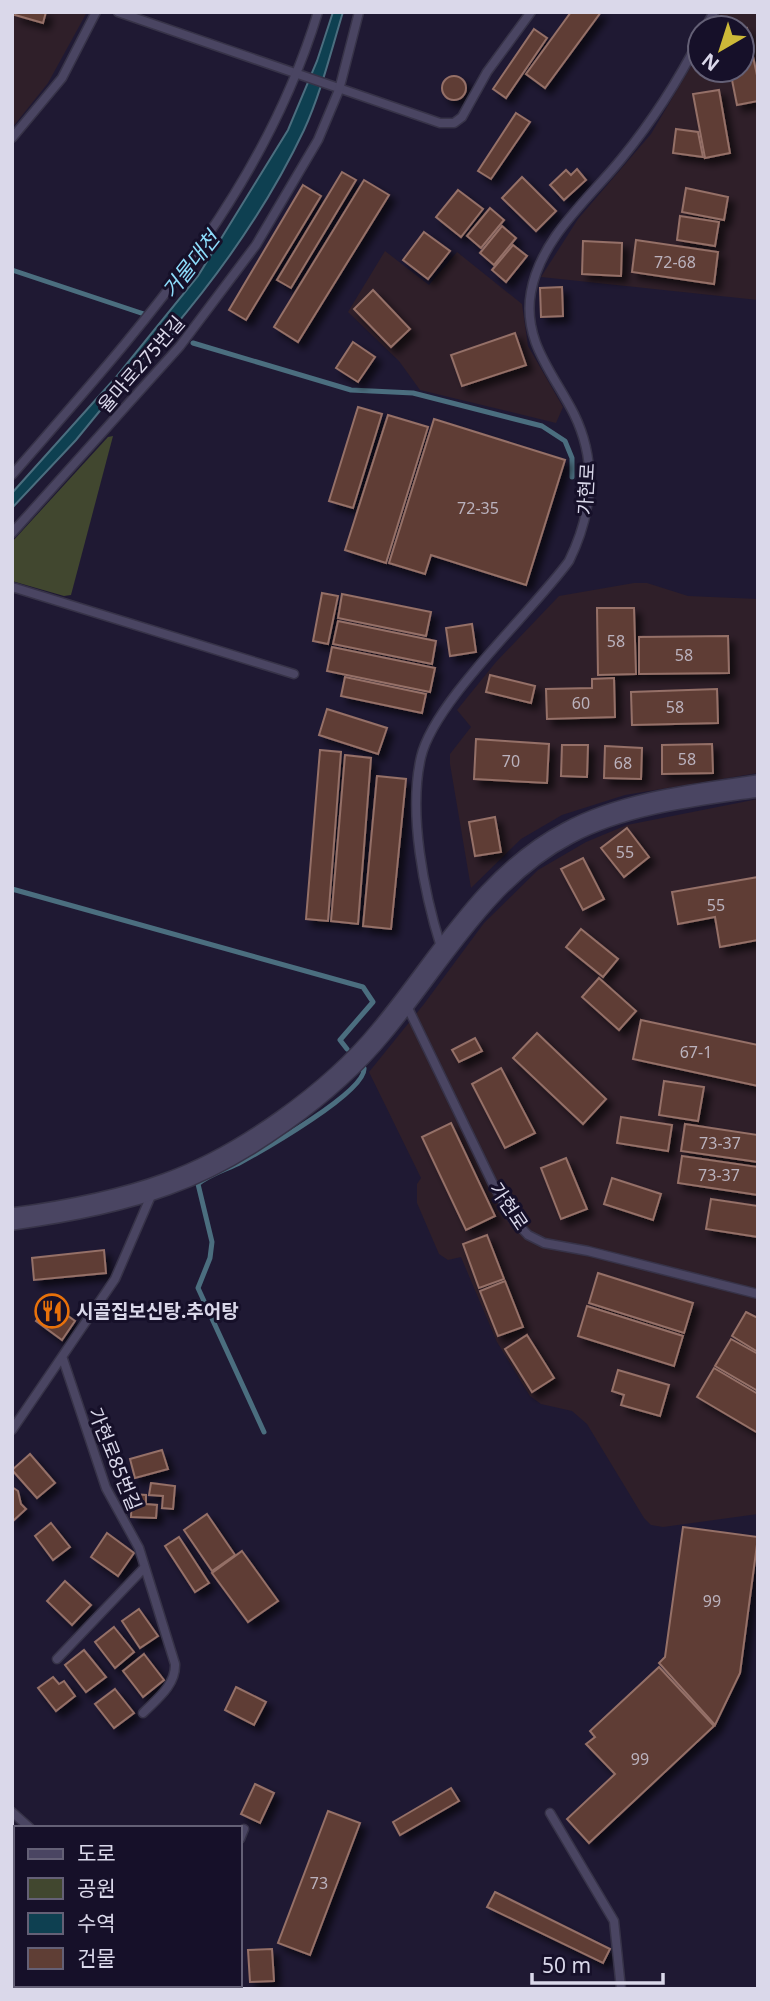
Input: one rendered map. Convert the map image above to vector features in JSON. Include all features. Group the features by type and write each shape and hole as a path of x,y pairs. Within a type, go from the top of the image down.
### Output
{"street":[{"path":"12,1219 77,1208 169,1184 239,1149 310,1102 341,1076 382,1032 442,950 480,904 524,862 569,832 622,812 702,794 758,786"}],"lane":[{"path":"12,138 62,78 96,12"},
{"path":"118,12 440,123 454,123 462,117 487,72 531,12"},
{"path":"12,475 186,270 265,145 296,75 318,12"},
{"name":"율마로275번길","path":"12,533 180,346 225,289 304,167 339,90 359,12"},
{"name":"가현로","path":"442,950 428,906 422,863 417,805 421,756 447,708 569,561 580,537 589,505 590,476 586,444 573,413 551,379 536,347 530,317 530,294 543,258 562,227 648,126 686,65"},
{"path":"12,587 293,674"},
{"name":"가현로","path":"404,1001 492,1182 513,1219 528,1235 544,1243 588,1251 758,1294"},
{"path":"12,1430 63,1359 115,1279 139,1230 154,1188"},
{"name":"가현로85번길","path":"63,1359 106,1488 139,1548 176,1675 143,1713"},
{"path":"57,1659 144,1568"},
{"path":"12,1812 28,1826"},
{"path":"550,1813 614,1921 621,1989"},
{"path":"242,1834 244,1829"}],"shaded area":[{"path":"12,12 87,12 48,83 12,128"},
{"path":"758,12 758,300 541,277 578,219 651,134 686,75 686,84 756,84 756,14 720,14"},
{"path":"385,251 429,285 457,252 522,304 528,346 563,407 556,423 420,390 399,361 348,312"},
{"path":"647,583 688,596 758,599 758,773 625,795 562,815 521,839 471,888 450,754 471,727 457,710 496,662 559,596"},
{"path":"758,799 758,1514 663,1527 651,1525 644,1518 587,1424 572,1411 541,1404 530,1396 497,1342 461,1257 448,1260 439,1254 417,1203 417,1184 421,1178 369,1072 484,923 538,870 586,842 627,825"}],"green space":[{"path":"113,436 71,595 64,596 12,581 12,542 108,437"}],"water":[{"path":"333,12 343,12 316,101 291,157 260,210 226,261 170,332 175,338 157,341 76,440 12,508 12,493 117,376 198,276 288,130 317,61"}],"building":[{"path":"16,12 46,12 43,23 15,15"},
{"path":"571,12 601,12 545,88 526,74"},
{"path":"534,29 547,38 506,98 493,89"},
{"path":"756,71 758,101 737,105 733,84 756,84"},
{"path":"454,76 463,79 466,88 463,97 454,100 445,97 442,88 445,79"},
{"path":"719,90 730,153 705,158 693,94"},
{"path":"516,113 530,122 491,179 478,171"},
{"path":"676,129 698,132 703,157 673,153"},
{"path":"577,169 586,180 564,200 550,185 566,170 571,175"},
{"path":"342,172 356,180 291,288 277,280"},
{"path":"522,177 556,211 536,231 502,198"},
{"path":"364,180 389,195 298,342 274,327"},
{"path":"303,185 321,196 246,320 229,310"},
{"path":"686,188 728,197 724,220 682,212"},
{"path":"458,190 483,209 461,237 436,217"},
{"path":"490,208 504,220 481,248 467,236"},
{"path":"680,216 719,222 715,246 677,240"},
{"path":"502,226 516,238 494,265 480,253"},
{"path":"424,232 450,251 428,279 403,260"},
{"path":"636,240 718,252 714,284 632,272"},
{"path":"583,241 622,243 621,276 582,274"},
{"path":"513,245 527,256 506,282 492,270"},
{"path":"562,287 563,316 541,317 540,288"},
{"path":"373,290 410,329 391,347 354,309"},
{"path":"515,333 526,365 462,386 451,355"},
{"path":"353,342 375,357 358,382 336,368"},
{"path":"358,407 382,414 353,508 329,501"},
{"path":"388,415 428,427 386,563 345,550"},
{"path":"434,419 565,460 526,585 431,555 425,574 389,563"},
{"path":"322,593 338,596 328,644 313,641"},
{"path":"342,594 431,612 426,636 338,618"},
{"path":"597,608 634,608 636,674 598,675"},
{"path":"338,621 436,641 432,664 333,644"},
{"path":"472,624 476,652 450,656 446,628"},
{"path":"728,636 729,673 639,674 639,637"},
{"path":"332,647 435,668 430,692 327,671"},
{"path":"490,675 535,686 531,703 486,692"},
{"path":"345,677 426,694 422,713 341,696"},
{"path":"614,678 615,717 547,719 546,689 592,688 592,679"},
{"path":"717,689 718,723 632,725 631,692"},
{"path":"327,709 387,728 378,754 319,735"},
{"path":"476,739 549,744 547,783 474,779"},
{"path":"712,744 713,773 662,774 662,745"},
{"path":"562,745 588,745 587,777 561,776"},
{"path":"605,746 642,748 641,779 604,778"},
{"path":"320,750 341,752 328,921 306,919"},
{"path":"345,755 371,758 358,924 331,921"},
{"path":"377,776 406,779 391,929 363,926"},
{"path":"495,817 501,852 475,856 469,822"},
{"path":"627,828 649,857 624,877 601,848"},
{"path":"583,858 604,899 583,910 561,869"},
{"path":"758,877 758,940 720,947 715,917 678,924 672,892"},
{"path":"581,929 618,959 603,977 566,947"},
{"path":"599,978 636,1011 619,1030 582,997"},
{"path":"641,1020 758,1045 758,1086 633,1059"},
{"path":"537,1033 606,1099 583,1124 513,1058"},
{"path":"475,1038 482,1051 459,1062 452,1050"},
{"path":"501,1068 535,1133 505,1148 472,1084"},
{"path":"664,1081 704,1087 698,1121 659,1115"},
{"path":"621,1117 672,1125 668,1151 617,1143"},
{"path":"451,1123 495,1216 466,1230 422,1137"},
{"path":"685,1124 758,1135 758,1162 681,1151"},
{"path":"682,1156 758,1167 758,1195 678,1183"},
{"path":"566,1158 587,1209 561,1219 541,1168"},
{"path":"612,1178 661,1194 653,1220 604,1204"},
{"path":"711,1199 758,1206 758,1237 706,1229"},
{"path":"487,1235 504,1279 479,1288 463,1244"},
{"path":"104,1250 106,1273 34,1280 32,1258"},
{"path":"598,1273 693,1303 684,1333 589,1303"},
{"path":"505,1281 523,1327 498,1336 480,1291"},
{"name":"시골집보신탕.추어탕","path":"49,1302 75,1321 62,1340 36,1321"},
{"path":"587,1306 683,1336 674,1366 578,1336"},
{"path":"746,1312 758,1318 758,1352 732,1336"},
{"path":"527,1335 554,1378 532,1392 505,1349"},
{"path":"731,1339 758,1354 758,1391 715,1366"},
{"path":"714,1368 758,1394 758,1433 697,1397"},
{"path":"618,1370 669,1385 660,1416 621,1405 624,1395 612,1391"},
{"path":"162,1450 168,1469 135,1478 130,1459"},
{"path":"30,1454 55,1483 37,1498 12,1470"},
{"path":"151,1483 175,1486 173,1509 162,1508 163,1496 149,1495"},
{"path":"12,1487 18,1491 21,1504 26,1509 12,1522"},
{"path":"132,1494 146,1495 146,1504 157,1505 156,1518 131,1517"},
{"path":"207,1514 235,1555 212,1571 184,1530"},
{"path":"51,1523 70,1547 53,1560 35,1536"},
{"path":"683,1527 758,1537 740,1673 715,1725 659,1663 665,1657"},
{"path":"107,1533 134,1553 118,1576 91,1557"},
{"path":"179,1537 209,1583 195,1592 165,1546"},
{"path":"242,1551 278,1601 248,1622 212,1573"},
{"path":"65,1581 91,1605 72,1625 47,1601"},
{"path":"139,1609 158,1636 140,1648 122,1621"},
{"path":"114,1627 134,1652 115,1668 95,1642"},
{"path":"84,1650 106,1677 86,1692 65,1665"},
{"path":"144,1654 164,1680 143,1697 123,1671"},
{"path":"659,1667 714,1726 589,1843 567,1819 615,1774 586,1744 595,1737 590,1731"},
{"path":"53,1677 59,1684 64,1681 75,1696 56,1711 38,1688"},
{"path":"236,1687 266,1702 254,1725 225,1710"},
{"path":"115,1689 134,1713 114,1728 95,1704"},
{"path":"255,1784 274,1793 260,1823 241,1814"},
{"path":"451,1788 459,1801 400,1835 393,1822"},
{"path":"328,1811 360,1823 310,1955 278,1943"},
{"path":"495,1892 610,1949 603,1963 487,1907"},
{"path":"272,1949 274,1981 250,1982 248,1950"}],"waterway":[{"path":"12,270 144,314"},
{"path":"193,343 351,390 413,393 542,426 565,441 572,458 572,477"},
{"path":"12,889 363,987 373,1002 340,1040 347,1049"},
{"path":"264,1432 198,1288 210,1258 212,1242 198,1184 236,1165 312,1119 349,1091 360,1078 364,1068"}],"place":[{"name":"시골집보신탕.추어탕","path":"52,1311"}],"water label":[{"name":"거물대천","path":"191,265"}]}
